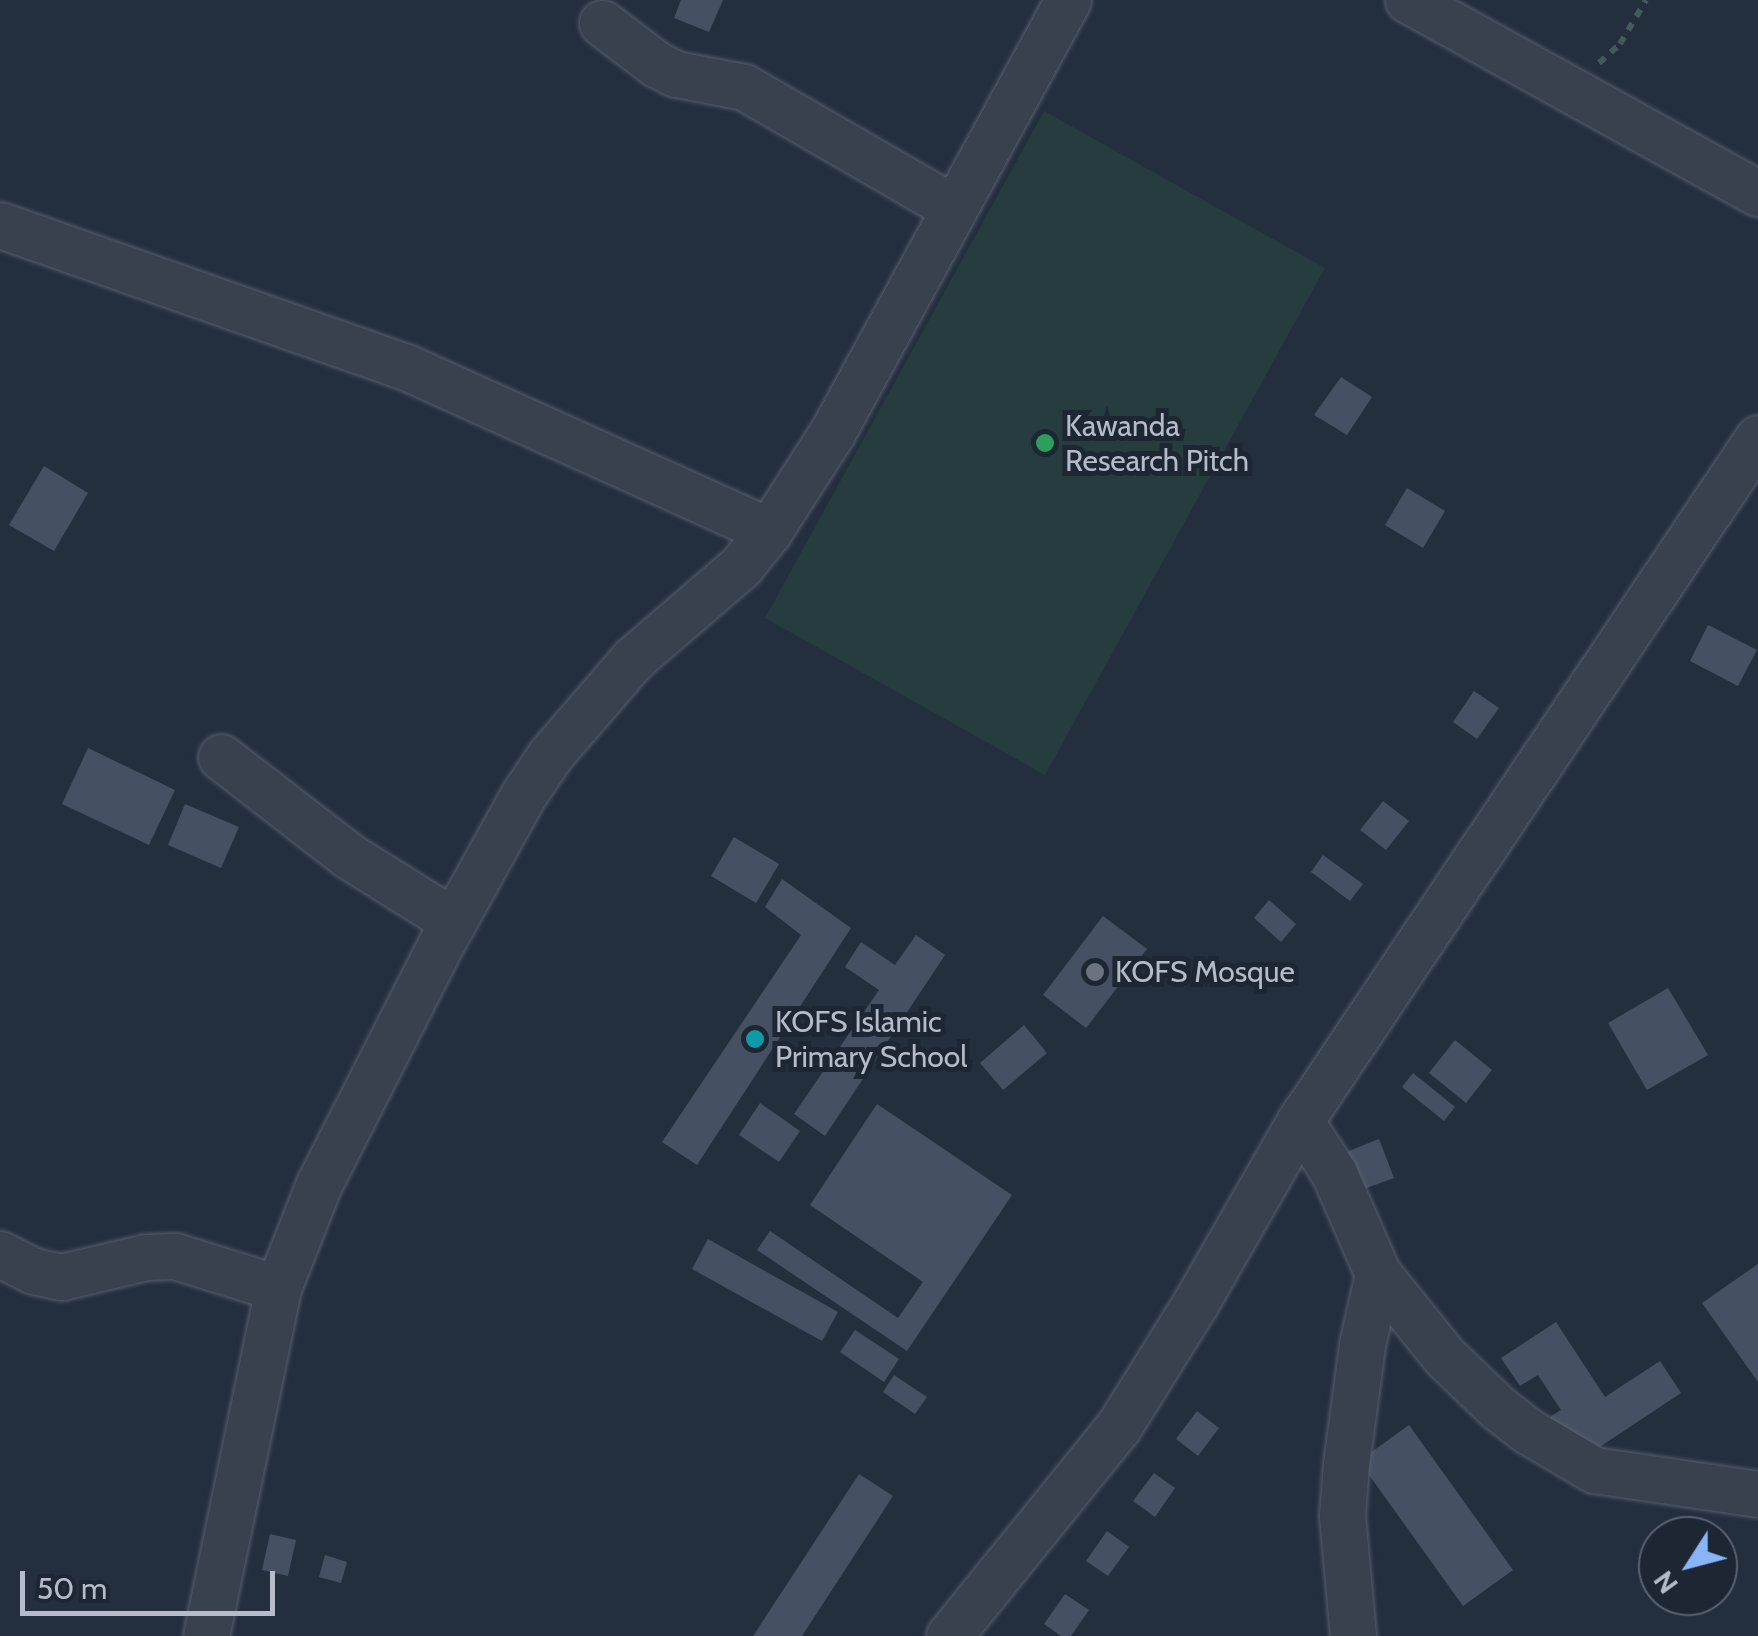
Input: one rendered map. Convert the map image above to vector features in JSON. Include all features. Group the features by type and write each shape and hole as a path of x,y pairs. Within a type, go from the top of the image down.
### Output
{"street":[{"path":"206,1636 278,1288 318,1184 453,921 524,794 551,754 633,659 742,566 769,532 832,434 1068,0"},
{"path":"1408,0 1758,194"},
{"path":"602,23 656,64 676,74 744,88 954,208"},
{"path":"0,225 406,367 769,532"},
{"path":"948,1636 1119,1426 1196,1304 1300,1121 1758,438"},
{"path":"221,757 362,866 453,921"},
{"path":"1300,1121 1334,1173 1378,1274 1446,1358 1528,1431 1594,1470 1758,1494"},
{"path":"1,1259 61,1277 146,1257 175,1256 278,1288"},
{"path":"1352,1636 1342,1516 1362,1345 1378,1274"}],"path":[{"path":"1571,89 1620,44 1646,0"}],"green space":[{"name":"Kawanda Research Pitch","path":"1044,111 1325,268 1045,775 765,618"}],"building":[{"path":"681,0 723,0 709,32 674,18"},
{"path":"1341,377 1372,397 1347,435 1314,415"},
{"path":"44,466 88,493 54,551 9,525"},
{"path":"1407,488 1445,511 1423,548 1385,525"},
{"path":"1708,625 1757,650 1738,686 1690,661"},
{"path":"1474,691 1499,708 1477,739 1453,722"},
{"path":"88,748 175,790 149,845 62,804"},
{"path":"1383,801 1409,821 1386,850 1360,830"},
{"path":"185,804 239,827 221,868 168,845"},
{"path":"734,837 779,864 756,903 711,876"},
{"path":"1323,855 1363,884 1350,901 1311,872"},
{"name":"KOFS Islamic Primary School","path":"782,879 851,928 697,1165 662,1142 801,935 765,907"},
{"path":"1269,900 1296,924 1281,942 1254,918"},
{"name":"KOFS Mosque","path":"1103,916 1147,949 1086,1028 1043,995"},
{"name":"KOFS Islamic Primary School","path":"916,935 945,955 825,1136 794,1114 879,990 845,967 861,942 895,965"},
{"path":"1668,988 1708,1055 1647,1090 1608,1023"},
{"name":"KOFS Islamic Primary School","path":"1024,1025 1047,1053 1003,1090 980,1063"},
{"path":"1455,1040 1492,1070 1466,1103 1429,1073"},
{"path":"1413,1073 1455,1107 1444,1121 1402,1087"},
{"name":"KOFS Islamic Primary School","path":"760,1103 800,1131 779,1162 739,1135"},
{"path":"877,1104 1012,1195 907,1351 757,1250 770,1231 898,1318 923,1282 810,1205"},
{"path":"1379,1139 1394,1178 1361,1190 1346,1152"},
{"path":"708,1239 838,1312 822,1341 692,1269"},
{"path":"1758,1264 1758,1382 1702,1303"},
{"path":"1556,1322 1605,1397 1660,1361 1681,1393 1589,1454 1575,1433 1565,1439 1550,1417 1561,1410 1538,1375 1520,1386 1501,1358"},
{"path":"855,1330 899,1359 884,1382 840,1352"},
{"path":"894,1375 927,1397 915,1414 883,1392"},
{"path":"1197,1411 1219,1428 1198,1456 1176,1439"},
{"path":"1409,1425 1513,1570 1463,1606 1359,1461"},
{"path":"1154,1473 1175,1488 1155,1517 1133,1501"},
{"path":"859,1474 893,1496 802,1636 753,1636"},
{"path":"1107,1531 1129,1547 1108,1576 1086,1561"},
{"path":"270,1534 296,1540 288,1576 262,1570"},
{"path":"325,1555 347,1562 341,1583 319,1577"},
{"path":"1065,1594 1089,1610 1071,1636 1061,1636 1044,1624"}],"place":[{"name":"Kawanda Research Pitch","path":"1045,443"},
{"name":"KOFS Mosque","path":"1095,972"},
{"name":"KOFS Islamic Primary School","path":"755,1039"}]}
